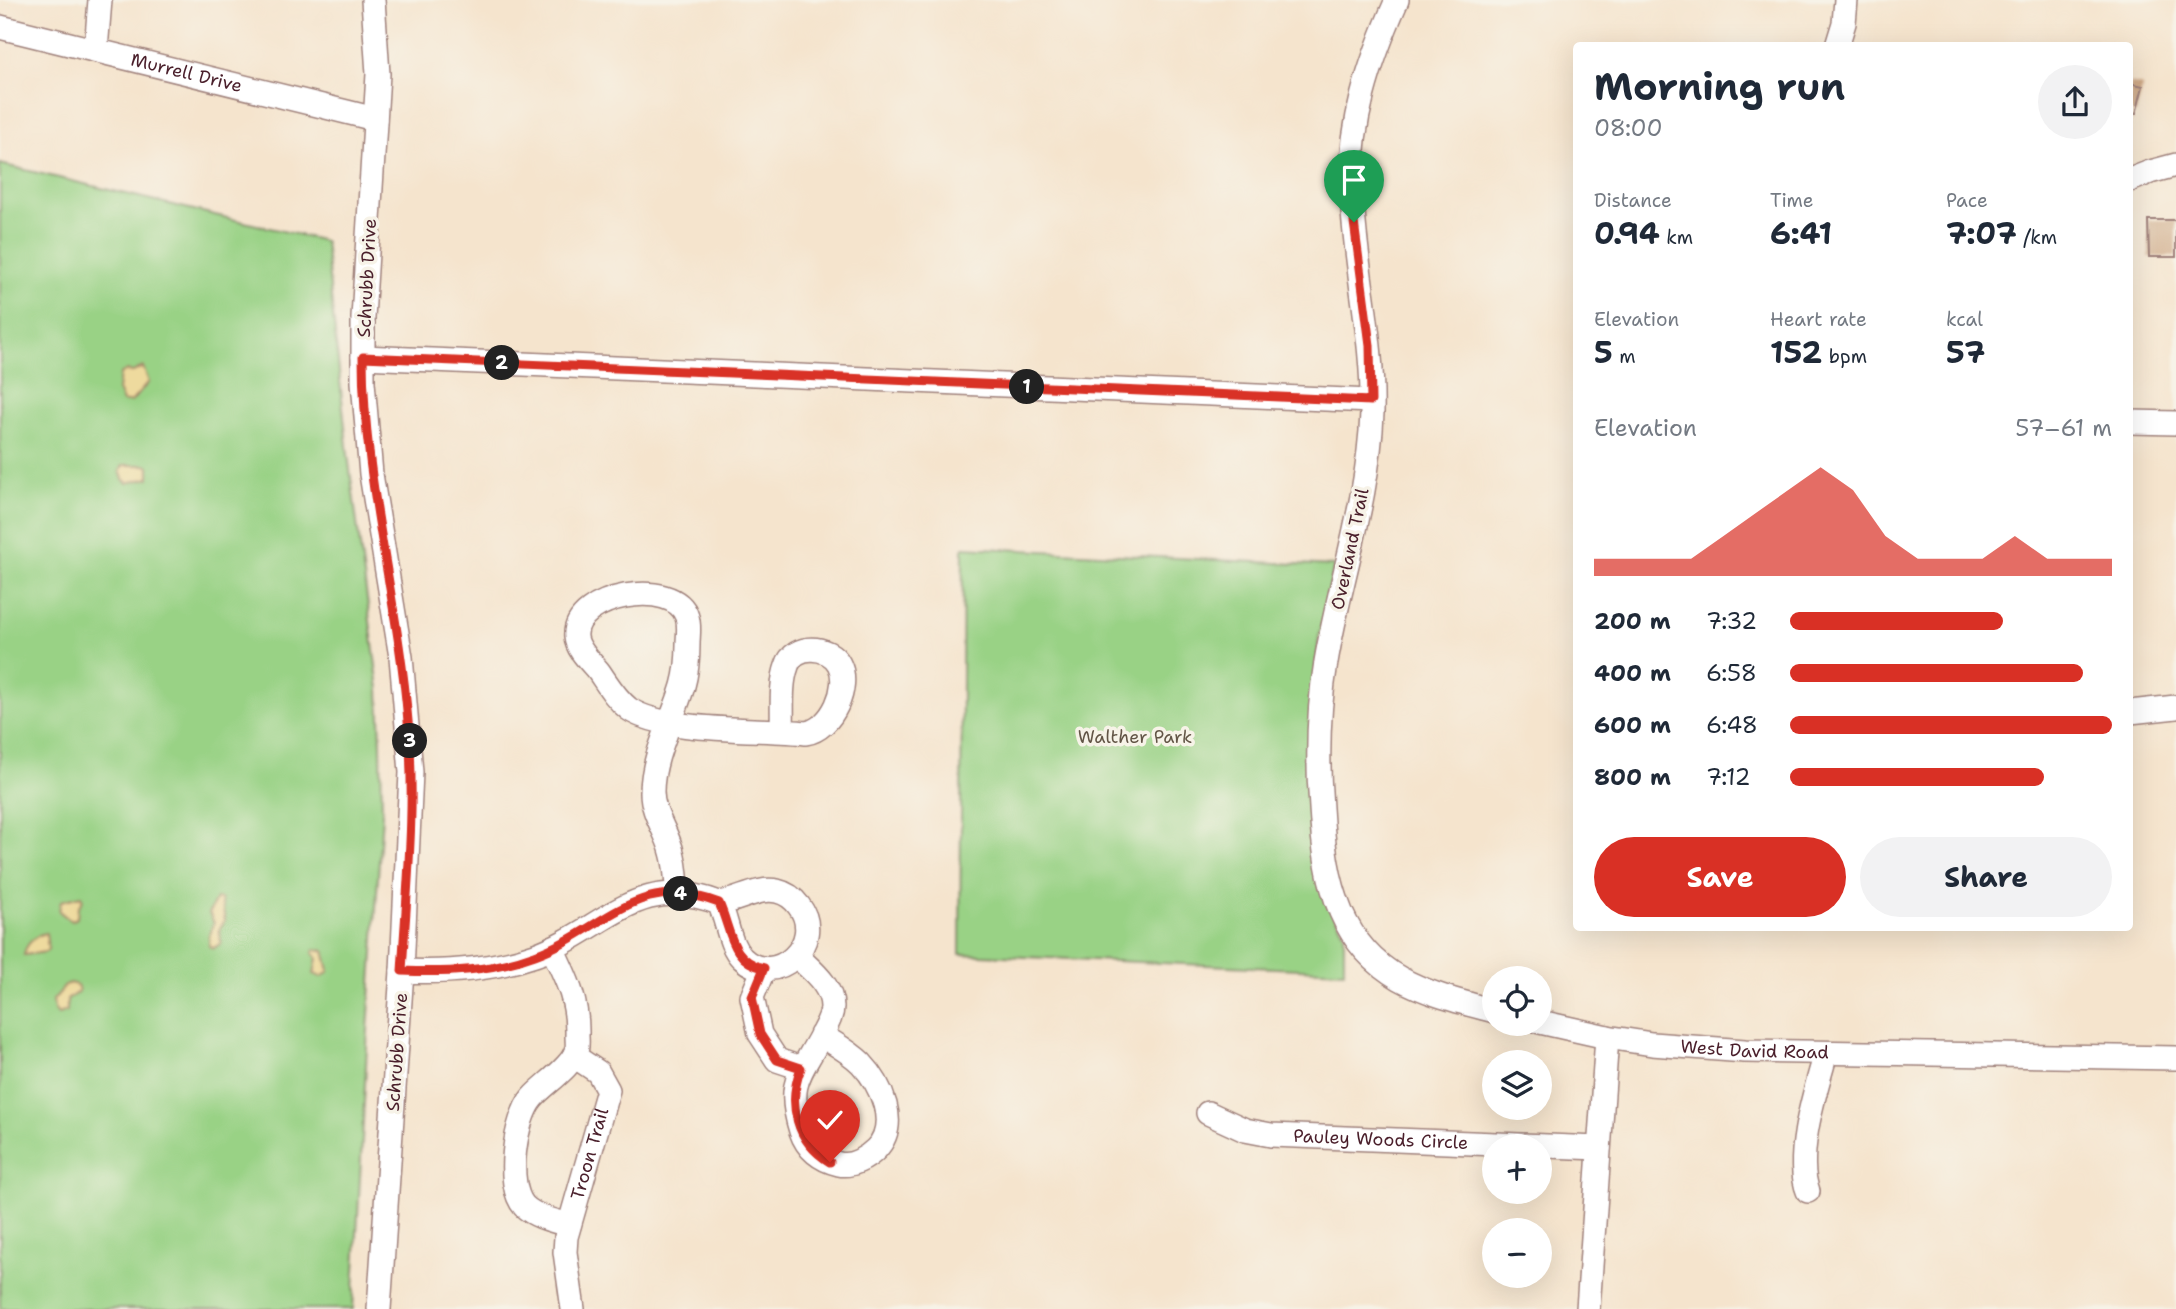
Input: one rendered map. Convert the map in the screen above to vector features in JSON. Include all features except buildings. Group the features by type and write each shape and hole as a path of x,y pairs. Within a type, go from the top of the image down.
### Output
{"street":[{"path":"96,50 100,0"},
{"name":"Schrubb Drive","path":"373,0 378,74 363,357 371,474 401,657 411,772 411,822 379,1309"},
{"name":"Overland Trail","path":"1396,0 1370,63 1360,98 1352,154 1353,212 1370,345 1371,401 1368,459 1333,627 1321,700 1318,767 1323,837 1331,882 1341,911 1357,942 1375,961 1413,987 1482,1007"},
{"path":"1839,42 1846,0"},
{"name":"Murrell Drive","path":"0,27 375,119"},
{"path":"2133,179 2176,166"},
{"path":"363,357 1371,401"},
{"path":"2133,422 2176,423"},
{"path":"678,894 673,853 654,811 652,794 653,778 670,724 684,683 689,620 678,603 668,597 649,594 607,601 581,617 576,627 578,644 618,699 631,710 670,724 782,730"},
{"path":"2133,712 2176,707"},
{"path":"402,971 480,970 510,963 552,948 622,907 642,899 678,894 700,895 719,903 766,891 779,891 793,899 802,910 806,922 806,936 797,956 785,965 774,968 751,964 741,957 732,942 719,903"},
{"path":"552,948 573,992 577,1024 576,1051 531,1098 524,1109 519,1123 514,1177 515,1187 524,1205 550,1219 569,1225"},
{"path":"797,956 823,983 831,996 832,1008 830,1019 801,1068 794,1104 802,1132 811,1148 830,1162 845,1166 858,1162 883,1142 888,1123 886,1107 877,1086 859,1061 821,1035"},
{"path":"764,968 752,997 760,1034 777,1060 801,1068"},
{"path":"1552,1025 1607,1037 1588,1309"},
{"name":"West David Road","path":"1607,1037 1652,1044 1745,1051 2176,1058"},
{"path":"1808,1191 1804,1172 1810,1113 1826,1053"},
{"name":"Troon Trail","path":"573,1309 565,1252 569,1225 608,1090 598,1072 574,1056"},
{"name":"Pauley Woods Circle","path":"1208,1113 1245,1130 1271,1135 1599,1148"}],"green space":[{"path":"0,164 325,241 348,455 379,689 381,745 382,814 353,1309 0,1309"},
{"name":"Walther Park","path":"963,547 1334,566 1319,637 1308,771 1312,846 1326,901 1344,932 1344,971 960,954"}],"sand":[{"path":"143,367 149,382 131,402 123,402 118,390 120,374"},
{"path":"123,465 146,465 149,467 149,478 127,483 120,471"},
{"path":"81,896 83,900 78,907 77,918 71,921 59,911 61,901"},
{"path":"216,899 221,899 225,920 219,930 221,943 214,948 209,946 214,923 209,913"},
{"path":"46,933 46,952 24,955 26,947 38,935"},
{"path":"315,950 324,950 329,971 322,977 314,974 317,958 313,953"},
{"path":"70,983 77,985 79,991 67,1000 67,1011 58,1014 53,1000"}],"route":[{"path":"830,1162 815,1153 806,1143 802,1132 794,1104 796,1080 801,1068 777,1060 760,1034 752,997 764,968 741,957 732,942 719,903 700,895 668,894 642,899 622,907 552,948 510,963 480,970 402,971 411,822 408,722 401,657 371,474 363,357 1371,401 1370,345 1354,222"}]}
